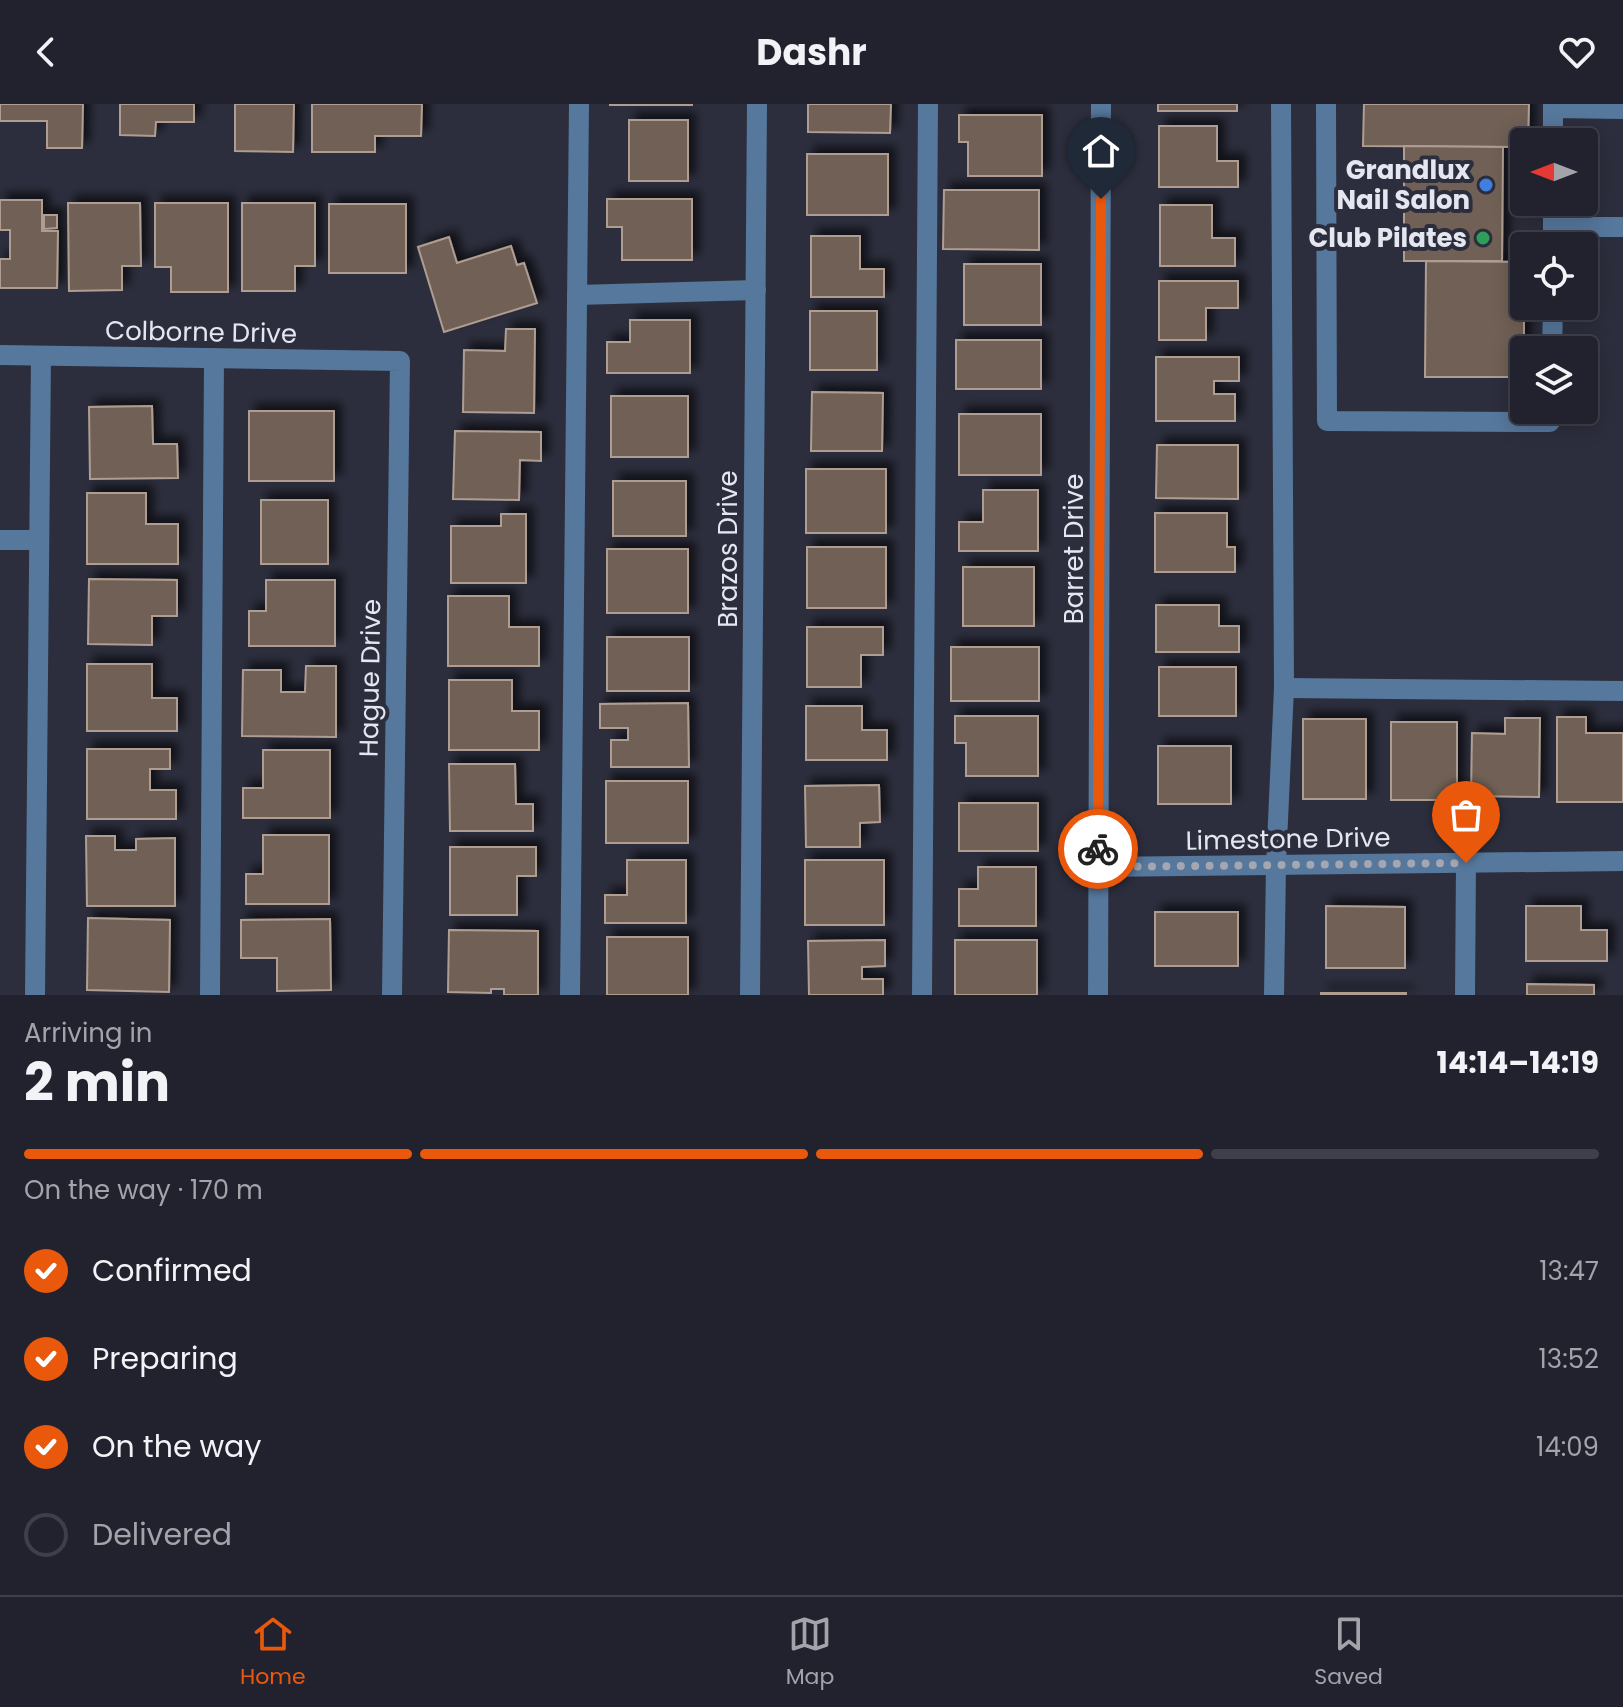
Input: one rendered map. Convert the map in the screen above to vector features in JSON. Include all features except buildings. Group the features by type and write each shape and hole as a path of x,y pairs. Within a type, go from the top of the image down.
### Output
{"street":[{"path":"570,995 579,104"},
{"name":"Brazos Drive","path":"750,995 757,104"},
{"path":"922,995 928,104"},
{"name":"Barret Drive","path":"1098,995 1101,104"},
{"path":"1274,995 1284,688 1281,104"},
{"path":"1326,104 1327,421 1510,422"},
{"path":"1553,128 1553,106 1623,109"},
{"path":"1584,232 1623,227"},
{"path":"577,295 756,290"},
{"name":"Colborne Drive","path":"0,355 400,361"},
{"path":"35,995 41,356"},
{"path":"210,995 214,358"},
{"name":"Hague Drive","path":"392,995 400,361"},
{"path":"0,540 39,540"},
{"path":"1284,688 1623,691"},
{"name":"Limestone Drive","path":"1098,867 1623,861"},
{"path":"1465,995 1466,863"}],"way so far":[{"path":"1098,849 1098,867 1466,863"}],"place":[{"name":"Grandlux Nail Salon","path":"1486,185"},
{"name":"Club Pilates","path":"1483,238"}],"route":[{"path":"1098,849 1101,199"}]}
